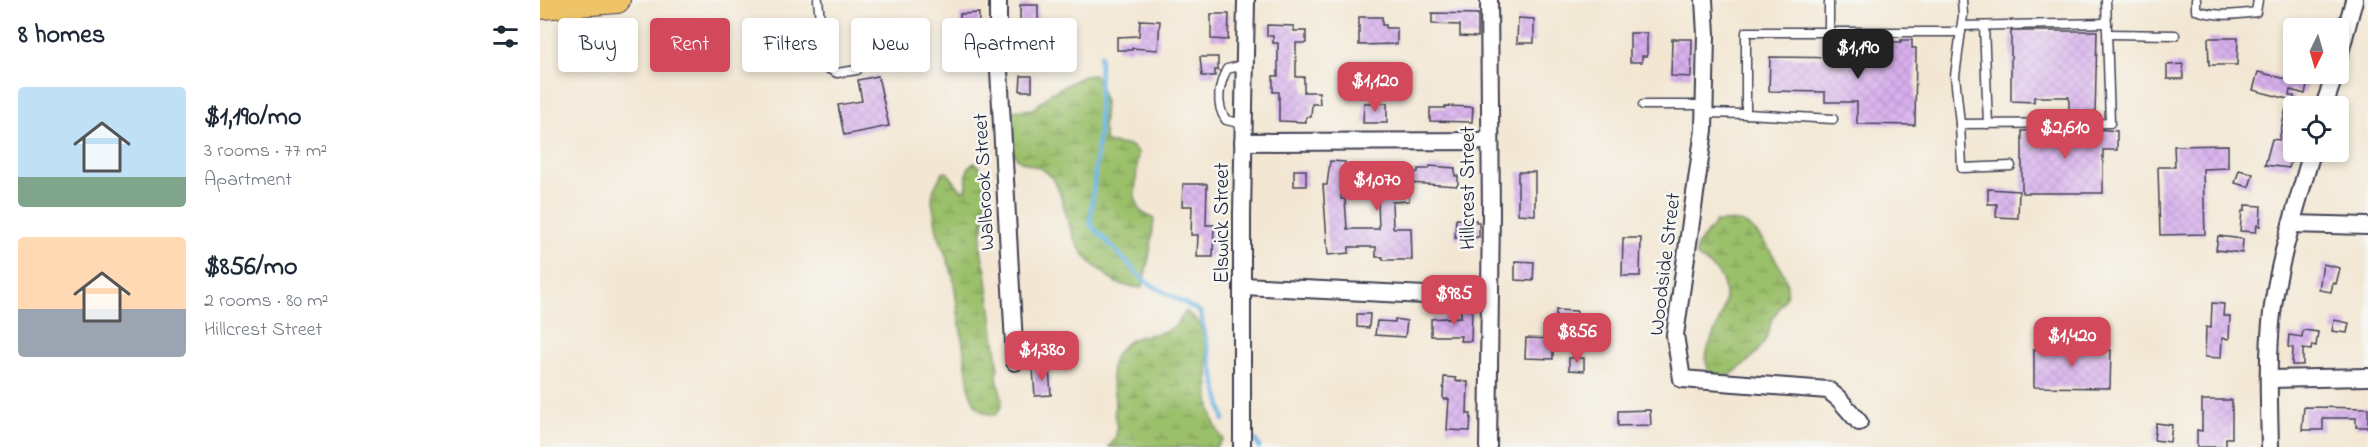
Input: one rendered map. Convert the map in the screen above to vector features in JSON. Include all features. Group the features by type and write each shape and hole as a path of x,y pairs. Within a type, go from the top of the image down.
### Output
{"main road":[{"path":"540,6 616,0"}],"street":[{"name":"Walbrook Street","path":"998,0 998,52 1015,362"},
{"name":"Elswick Street","path":"1242,447 1246,0"},
{"name":"Hillcrest Street","path":"1488,0 1490,141 1488,447"},
{"name":"Woodside Street","path":"1704,0 1706,34 1704,130 1675,335 1682,379 1828,390 1859,422"},
{"path":"2349,19 2354,0"},
{"path":"1243,142 1490,141"},
{"path":"2270,447 2268,359 2272,315 2291,224 2309,162"},
{"path":"2291,224 2368,226"},
{"path":"1243,286 1466,297 1490,292"},
{"path":"2270,379 2368,377"}],"lane":[{"path":"818,0 825,67 837,73 851,71"},
{"path":"1829,0 1829,32"},
{"path":"1962,0 1955,76 1962,168 2012,166"},
{"path":"1960,124 2110,123 2106,0"},
{"path":"2196,0 2196,10 2220,15 2256,12 2258,0"},
{"path":"1746,114 1746,32 1961,29 1984,26 2107,23"},
{"path":"1984,26 1988,124"},
{"path":"2108,34 2175,35"},
{"path":"1244,65 1227,69 1221,80 1219,98 1222,114 1226,120 1244,124"},
{"path":"1643,105 1833,119"}],"green space":[{"path":"1095,75 1105,102 1103,127 1106,142 1131,146 1138,152 1135,197 1141,212 1154,219 1150,253 1142,288 1116,283 1094,266 1079,247 1072,233 1055,182 1041,169 1020,161 1015,156 1012,147 1009,122 1012,111 1033,109 1051,93 1083,76"},
{"path":"975,163 982,169 987,189 981,245 998,364 997,378 1002,398 1001,407 995,415 979,409 970,393 953,276 937,231 932,201 933,191 942,173 947,172 962,191 967,188 969,167"},
{"path":"1716,222 1740,222 1750,227 1772,253 1783,274 1787,291 1772,319 1762,346 1729,376 1712,374 1707,365 1707,354 1724,305 1725,292 1721,278 1716,271 1696,256 1697,246"},
{"path":"1186,311 1199,324 1204,338 1211,411 1215,426 1223,439 1216,447 1109,447 1116,437 1117,429 1111,373 1115,356 1132,339 1169,329 1178,323"}],"building":[{"path":"1020,5 1038,5 1038,18 1020,18"},
{"path":"979,13 979,18 960,18 960,14"},
{"path":"1432,13 1478,14 1478,37 1460,36 1460,25 1432,24"},
{"path":"1211,14 1229,14 1228,40 1211,39"},
{"path":"1359,17 1382,17 1382,25 1386,25 1386,28 1397,28 1397,44 1359,45"},
{"path":"1518,18 1534,19 1534,43 1517,43"},
{"path":"1140,20 1160,21 1158,50 1132,48 1132,50 1117,50 1117,37 1139,36"},
{"path":"1267,25 1294,26 1294,31 1306,31 1306,43 1296,43 1296,77 1304,77 1304,92 1319,92 1320,104 1312,104 1311,117 1306,117 1306,122 1279,121 1279,92 1273,92 1273,76 1278,76 1278,43 1273,43 1273,36 1267,36"},
{"path":"2011,31 2097,31 2095,117 2069,117 2069,97 2034,97 2034,102 2011,101"},
{"path":"1630,33 1647,33 1647,56 1642,56 1642,62 1630,62"},
{"path":"2208,38 2238,38 2237,65 2209,65"},
{"path":"1672,39 1692,39 1691,77 1671,76"},
{"path":"1901,40 1912,40 1912,48 1916,48 1915,125 1857,124 1857,102 1825,102 1825,92 1769,91 1770,57 1855,58 1855,41 1901,42"},
{"path":"1200,57 1218,57 1218,70 1215,70 1215,76 1202,76"},
{"path":"2183,64 2183,79 2167,79 2167,65"},
{"path":"2258,72 2283,78 2283,84 2307,84 2305,94 2290,90 2289,96 2283,98 2253,90"},
{"path":"878,76 889,126 844,135 838,105 862,101 858,80"},
{"path":"1021,76 1032,76 1032,91 1020,91"},
{"path":"1364,103 1387,103 1387,123 1363,123"},
{"path":"1445,106 1473,107 1472,122 1430,121 1430,108 1445,108"},
{"path":"2283,122 2283,162 2291,162 2289,168 2265,165 2272,139 2279,140"},
{"path":"2095,129 2117,131 2117,150 2103,150 2103,193 2022,193 2022,131"},
{"path":"2228,145 2228,168 2203,169 2205,234 2160,235 2158,167 2175,167 2174,146"},
{"path":"1330,161 1345,162 1341,199 1345,199 1347,229 1379,229 1377,173 1418,172 1418,169 1429,169 1430,166 1455,168 1458,186 1409,183 1409,201 1392,202 1393,228 1411,228 1412,260 1383,260 1383,257 1376,257 1376,247 1349,247 1349,253 1328,255 1323,185 1327,185"},
{"path":"1294,170 1306,170 1306,186 1294,186"},
{"path":"2239,170 2253,174 2249,187 2235,183"},
{"path":"1518,172 1535,172 1535,215 1518,214"},
{"path":"1183,184 1207,184 1206,225 1214,225 1213,257 1197,257 1198,235 1191,235 1192,206 1182,206"},
{"path":"1988,189 2019,191 2018,218 1996,217 1997,204 1988,204"},
{"path":"2245,205 2261,206 2260,226 2257,225 2256,232 2240,231 2242,211 2245,211"},
{"path":"1456,219 1479,222 1479,237 1475,239 1455,238"},
{"path":"2218,236 2243,239 2242,253 2216,250"},
{"path":"1623,238 1641,238 1640,276 1622,276"},
{"path":"1515,261 1534,262 1533,281 1515,280"},
{"path":"2323,264 2340,268 2336,284 2333,283 2331,292 2319,290"},
{"path":"2212,303 2224,304 2223,316 2230,316 2229,339 2222,338 2221,358 2205,357 2206,327 2211,328"},
{"path":"1461,309 1472,309 1471,341 1460,341 1461,336 1431,336 1431,319 1461,317"},
{"path":"1556,310 1577,311 1576,322 1556,321"},
{"path":"1357,314 1370,314 1369,328 1357,327"},
{"path":"1395,319 1407,321 1405,337 1375,335 1377,321 1395,322"},
{"path":"2334,320 2349,323 2347,333 2332,331"},
{"path":"2303,330 2318,332 2316,346 2312,345 2311,350 2303,349 2303,365 2292,365 2293,348 2288,347 2289,335 2302,337"},
{"path":"1526,338 1553,339 1553,359 1525,358"},
{"path":"2034,349 2111,350 2110,388 2034,387"},
{"path":"1569,358 1584,358 1584,371 1569,370"},
{"path":"1049,368 1051,395 1035,396 1033,369"},
{"path":"1444,377 1468,382 1467,414 1471,414 1470,431 1447,430 1449,399 1443,399"},
{"path":"2202,400 2232,400 2232,438 2226,438 2226,447 2197,447 2197,430 2202,431"},
{"path":"2304,407 2368,408 2368,427 2356,427 2356,418 2323,418 2323,430 2302,430"},
{"path":"1650,410 1651,425 1618,426 1618,411"},
{"path":"2156,423 2172,425 2170,442 2154,440"}],"waterway":[{"path":"1100,55 1099,130 1090,224 1145,281 1200,312 1224,420"},
{"path":"1256,440 1259,447"}]}
